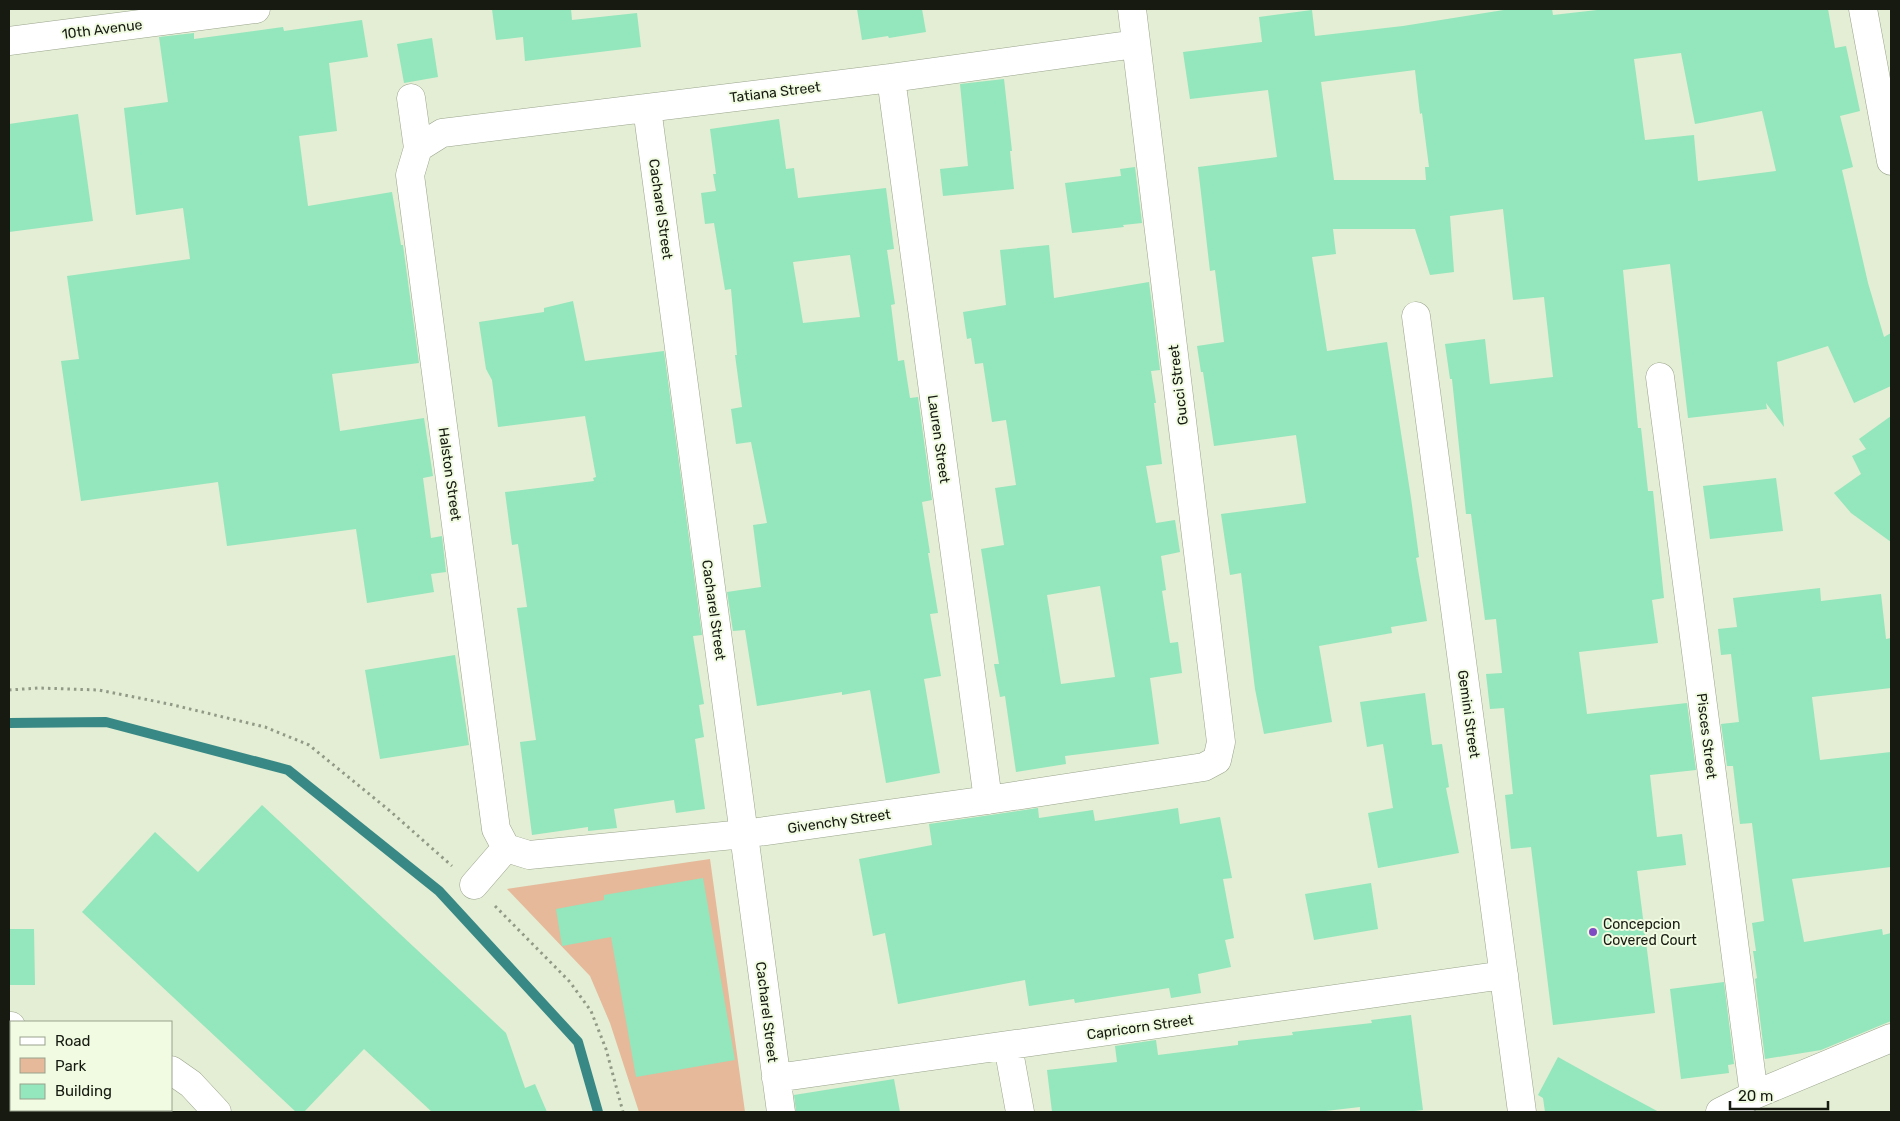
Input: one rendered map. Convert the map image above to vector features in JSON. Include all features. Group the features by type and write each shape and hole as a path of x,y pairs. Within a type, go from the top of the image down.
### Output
{"street":[{"name":"10th Avenue","path":"9,41 256,9"},
{"name":"Gucci Street","path":"1132,9 1221,742 1217,760"},
{"path":"1863,9 1891,161"},
{"name":"Tatiana Street","path":"418,148 442,132 891,78 1136,44"},
{"name":"Lauren Street","path":"891,78 988,800"},
{"name":"Halston Street","path":"411,98 418,148 410,176 496,829 506,848"},
{"name":"Cacharel Street","path":"648,108 781,1112"},
{"name":"Gemini Street","path":"1416,316 1522,1112"},
{"name":"Pisces Street","path":"1660,377 1754,1095"},
{"name":"Givenchy Street","path":"506,848 528,855 744,834 988,800 1204,767 1217,760"},
{"path":"474,885 506,848"},
{"name":"Capricorn Street","path":"776,1078 1504,975"},
{"path":"1720,1112 1754,1095 1891,1038"},
{"path":"1008,1046 1020,1112"},
{"path":"172,1071 191,1084 217,1112"}],"path":[{"path":"9,690 38,688 99,690 169,704 265,727 309,745 390,811 474,885 570,982 592,1011 606,1049 623,1112"}],"green space":[{"path":"710,859 745,1112 639,1112 610,1023 590,976 507,889"}],"building":[{"path":"492,9 571,9 572,20 637,13 641,47 525,61 523,37 496,40"},
{"path":"857,9 922,9 926,32 862,40"},
{"path":"1510,9 1552,9 1553,15 1606,9 1828,9 1835,48 1846,46 1860,111 1840,116 1853,167 1842,170 1868,283 1884,337 1891,333 1891,386 1854,403 1828,346 1777,362 1784,427 1766,403 1767,409 1688,418 1670,264 1623,270 1638,428 1641,428 1648,491 1653,491 1664,598 1652,600 1658,643 1579,652 1587,714 1687,703 1696,770 1650,775 1657,837 1682,834 1686,865 1637,871 1655,1013 1553,1025 1531,847 1511,849 1505,795 1513,794 1504,708 1490,709 1486,674 1502,673 1496,619 1485,620 1471,514 1466,514 1452,379 1450,379 1445,344 1485,339 1490,384 1553,377 1544,297 1513,300 1503,209 1450,216 1454,272 1430,275 1415,229 1333,229 1336,254 1312,257 1327,351 1387,342 1419,557 1416,558 1427,621 1391,627 1392,633 1319,646 1332,722 1264,734 1255,689 1241,573 1230,575 1221,514 1306,503 1296,435 1214,446 1203,372 1201,372 1197,346 1224,342 1215,270 1210,271 1198,167 1277,157 1268,90 1190,99 1183,52 1262,42 1259,17 1312,10 1315,36 1403,26","holes":["1681,53 1695,124 1762,111 1776,171 1698,181 1694,135 1645,140 1634,59","1415,70 1429,167 1425,167 1426,180 1334,180 1321,82"]},
{"path":"362,20 368,57 329,63 337,131 299,136 308,206 392,192 401,245 403,245 419,363 332,374 340,431 424,418 433,476 423,478 431,538 442,536 446,572 431,574 434,592 367,603 356,529 227,546 218,482 81,501 61,361 79,359 67,276 190,259 183,208 136,215 124,108 168,102 159,37 194,33 194,39 283,27 284,31"},
{"path":"432,38 438,77 404,83 397,44"},
{"path":"1004,79 1014,189 943,196 940,169 968,166 960,84"},
{"path":"78,114 93,221 9,232 9,124"},
{"path":"779,119 786,169 794,168 798,198 886,188 894,249 887,250 895,304 891,305 898,361 904,360 910,398 918,397 932,500 922,502 938,613 930,614 941,676 924,679 940,773 886,783 870,690 842,695 842,692 757,706 745,630 733,631 727,592 761,587 753,525 767,523 751,442 736,444 731,409 742,407 735,355 737,355 731,289 725,290 714,223 705,224 701,193 716,191 713,174 716,174 710,129","holes":["850,255 860,317 803,323 793,262"]},
{"path":"1135,167 1142,223 1072,233 1065,183 1121,176 1120,169"},
{"path":"1049,245 1054,298 1149,282 1160,370 1151,371 1162,464 1146,466 1156,523 1175,520 1180,552 1161,556 1166,590 1162,591 1170,643 1178,642 1182,673 1150,678 1159,744 1065,756 1066,764 1016,772 1005,696 1000,697 994,664 999,664 981,549 1004,545 995,488 1016,485 1006,420 992,422 983,363 975,364 971,338 967,339 963,312 1006,305 1000,250","holes":["1100,586 1115,677 1061,684 1047,595"]},
{"path":"573,301 585,361 664,351 702,635 693,636 704,704 699,705 704,737 695,739 705,809 676,813 674,800 614,809 617,828 588,831 588,827 532,835 520,742 536,740 517,608 527,607 518,544 512,545 505,492 594,481 593,478 596,477 585,416 498,427 492,380 486,369 479,322 544,312 544,308"},
{"path":"1891,416 1891,542 1851,513 1834,493 1861,474 1852,456 1866,449 1859,439"},
{"path":"1776,478 1783,531 1710,539 1703,486"},
{"path":"1820,588 1821,601 1881,594 1886,639 1891,638 1891,688 1812,697 1820,760 1891,752 1891,867 1792,879 1804,942 1882,929 1883,935 1891,933 1891,1021 1821,1050 1765,1059 1755,979 1757,978 1753,951 1756,951 1752,923 1764,921 1752,823 1740,824 1733,766 1727,766 1721,724 1739,722 1731,654 1721,655 1718,629 1737,627 1733,598"},
{"path":"455,655 469,745 380,759 365,670"},
{"path":"1425,693 1432,745 1442,744 1449,787 1446,788 1459,853 1378,868 1368,813 1393,808 1383,744 1367,747 1360,702"},
{"path":"262,805 506,1033 525,1088 535,1084 547,1112 432,1112 364,1049 304,1112 296,1112 82,912 155,832 198,872"},
{"path":"1038,808 1039,818 1093,810 1095,821 1178,808 1180,824 1220,817 1232,878 1223,879 1234,938 1225,940 1231,967 1198,974 1201,993 1171,998 1169,988 1075,1003 1074,999 1029,1006 1025,980 898,1004 885,933 873,936 859,859 932,845 929,824"},
{"path":"703,878 735,1060 636,1077 611,937 562,946 556,909 604,900 604,895"},
{"path":"1371,883 1378,929 1314,940 1305,894"},
{"path":"9,929 34,929 35,985 9,985"},
{"path":"1724,982 1734,1064 1728,1065 1729,1073 1681,1079 1670,989"},
{"path":"1411,1015 1423,1110 1360,1112 1360,1107 1317,1112 1052,1112 1047,1070 1117,1062 1115,1046 1156,1040 1158,1055 1238,1045 1238,1041 1293,1035 1292,1032 1372,1023 1371,1020"},
{"path":"1558,1057 1659,1112 1545,1112 1543,1098 1538,1095"},
{"path":"894,1079 900,1112 796,1112 794,1095"}],"waterway":[{"path":"9,723 106,722 288,770 439,891 578,1042 598,1112"}],"place":[{"name":"Concepcion Covered Court","path":"1593,932"}]}
